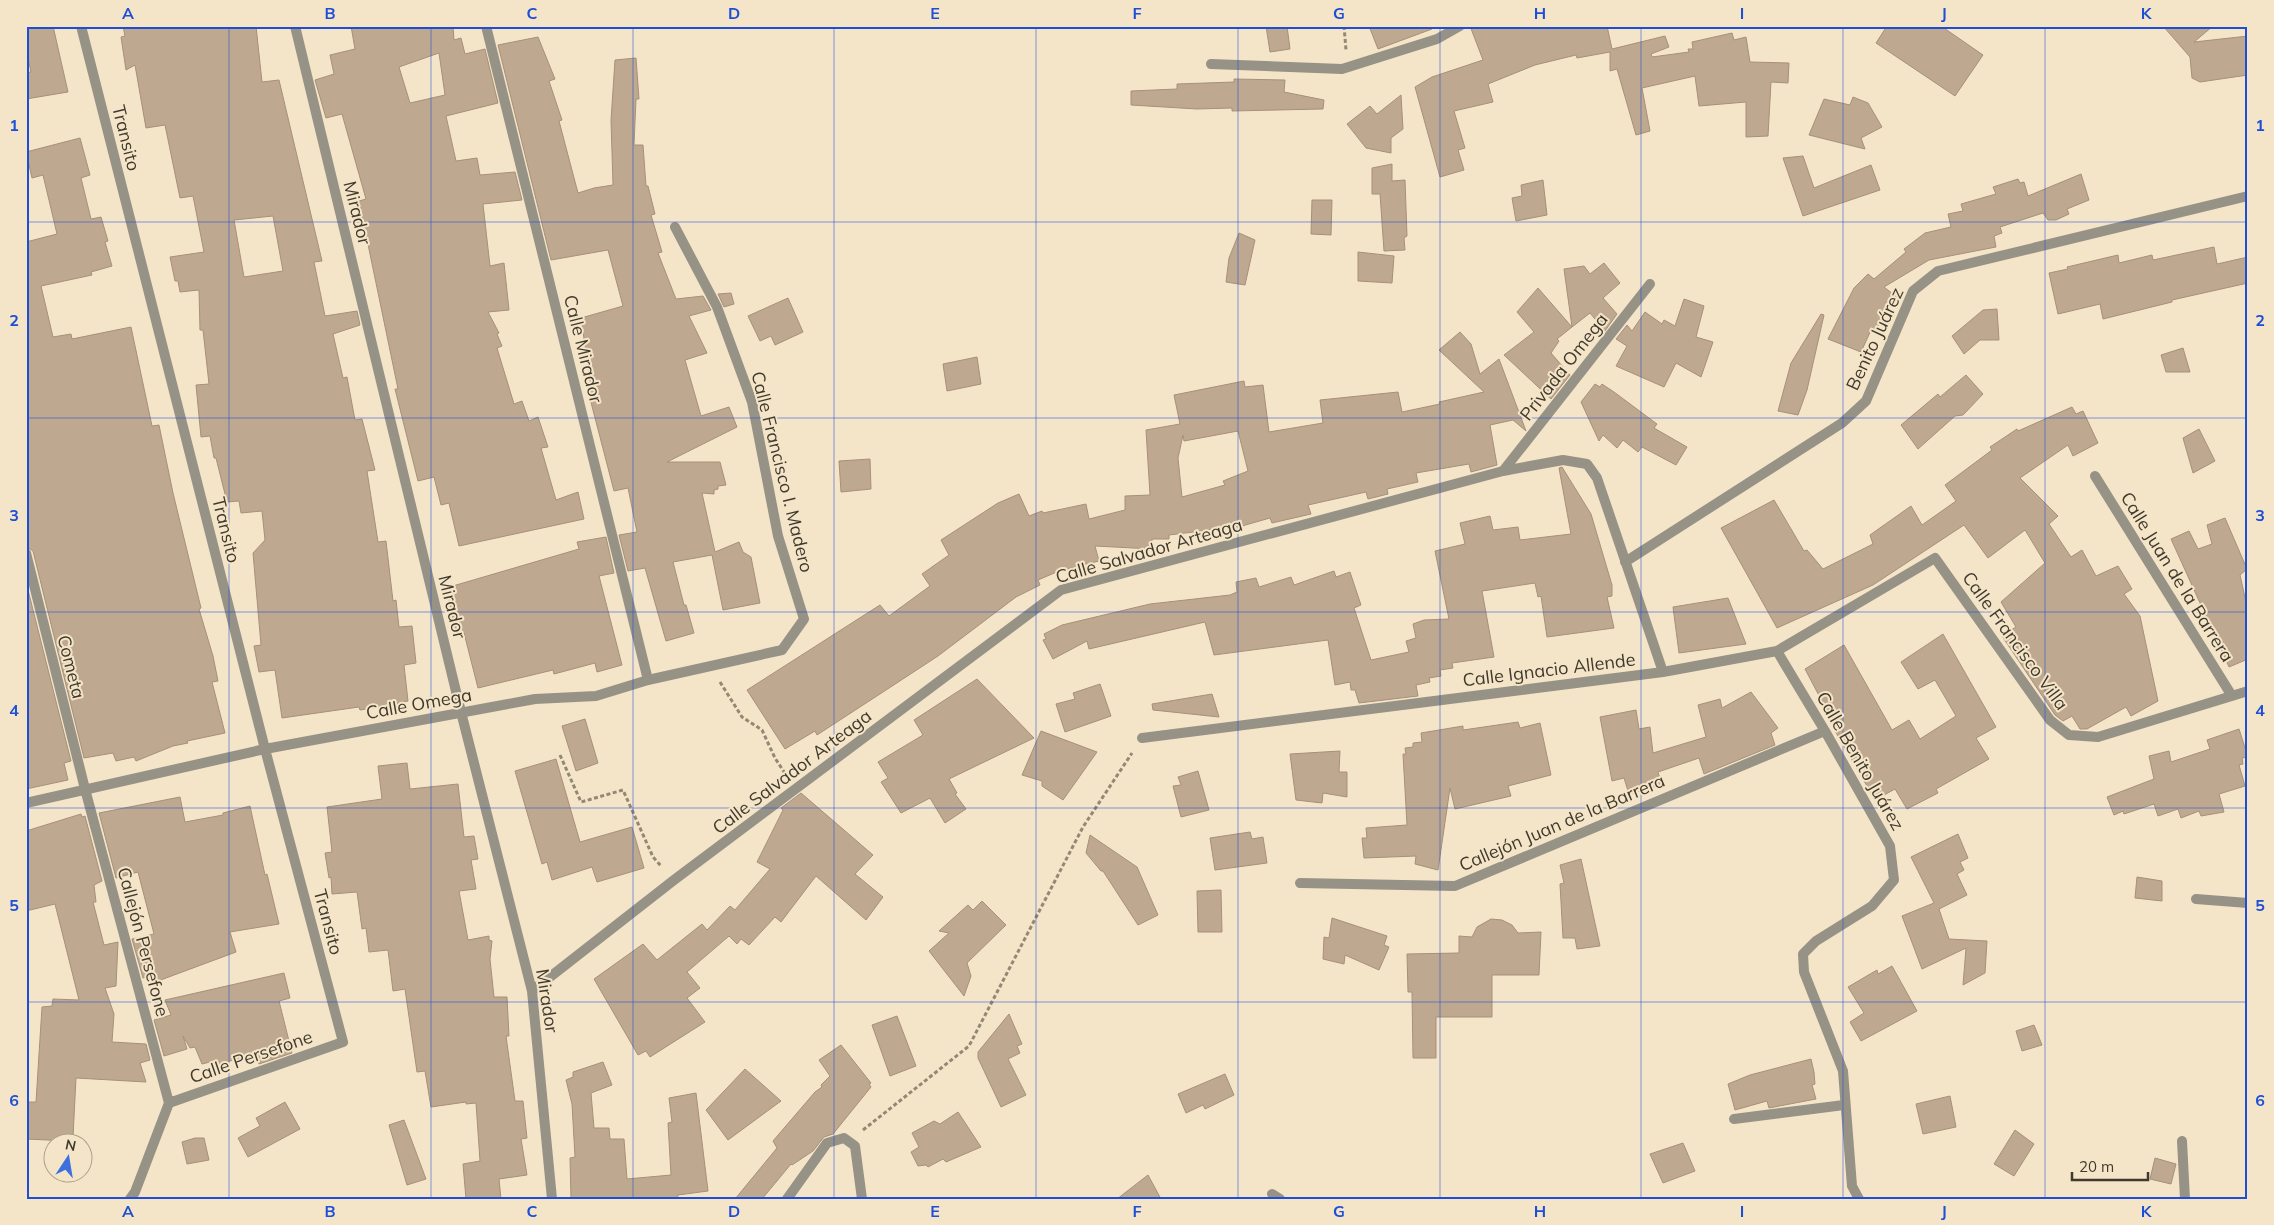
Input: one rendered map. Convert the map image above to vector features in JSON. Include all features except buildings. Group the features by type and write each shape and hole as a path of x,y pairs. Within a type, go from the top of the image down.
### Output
{"street":[{"name":"Transito","path":"81,26 265,749 343,1042"},
{"name":"Mirador","path":"295,26 461,712 532,991 552,1199"},
{"name":"Calle Mirador","path":"486,26 648,680"},
{"path":"1211,64 1342,69 1437,39 1460,26"},
{"name":"Benito Juárez","path":"1625,562 1842,423 1866,400 1913,291 1938,271 2248,196"},
{"name":"Calle Francisco I. Madero","path":"675,226 717,307 752,402 778,536 804,619"},
{"name":"Privada Omega","path":"1503,470 1650,284"},
{"name":"Calle Salvador Arteaga","path":"532,991 674,880 1061,590 1503,470 1563,460 1587,464 1597,478 1663,672"},
{"name":"Calle Juan de la Barrera","path":"2095,476 2232,696"},
{"name":"Cometa","path":"26,553 85,789"},
{"name":"Calle Francisco Villa","path":"1935,558 2050,720 2069,734 2098,737 2248,691"},
{"name":"Calle Ignacio Allende","path":"1142,738 1663,672 1777,651 1935,558"},
{"name":"Calle Omega","path":"26,803 265,749 461,712 535,699 596,696 648,680 782,650 804,619"},
{"name":"Calle Benito Juárez","path":"1777,651 1890,846 1894,880 1872,906 1816,941 1803,954 1804,972 1843,1071 1844,1104 1852,1186 1859,1199"},
{"name":"Callejón Juan de la Barrera","path":"1300,883 1455,886 1825,731"},
{"name":"Callejón Persefone","path":"85,789 169,1103"},
{"path":"2196,899 2248,903"},
{"name":"Calle Persefone","path":"169,1103 343,1042"},
{"path":"130,1199 135,1192 169,1103"},
{"path":"1734,1119 1844,1104"},
{"path":"787,1199 827,1143 844,1138 855,1146 862,1199"},
{"path":"2182,1141 2185,1199"}],"path":[{"path":"1344,26 1348,67"},
{"path":"710,666 742,717 762,730 775,758 797,788"},
{"path":"844,1138 868,1128 969,1046 1082,827 1142,738"},
{"path":"560,755 582,802 623,790 653,857 674,880"}]}
